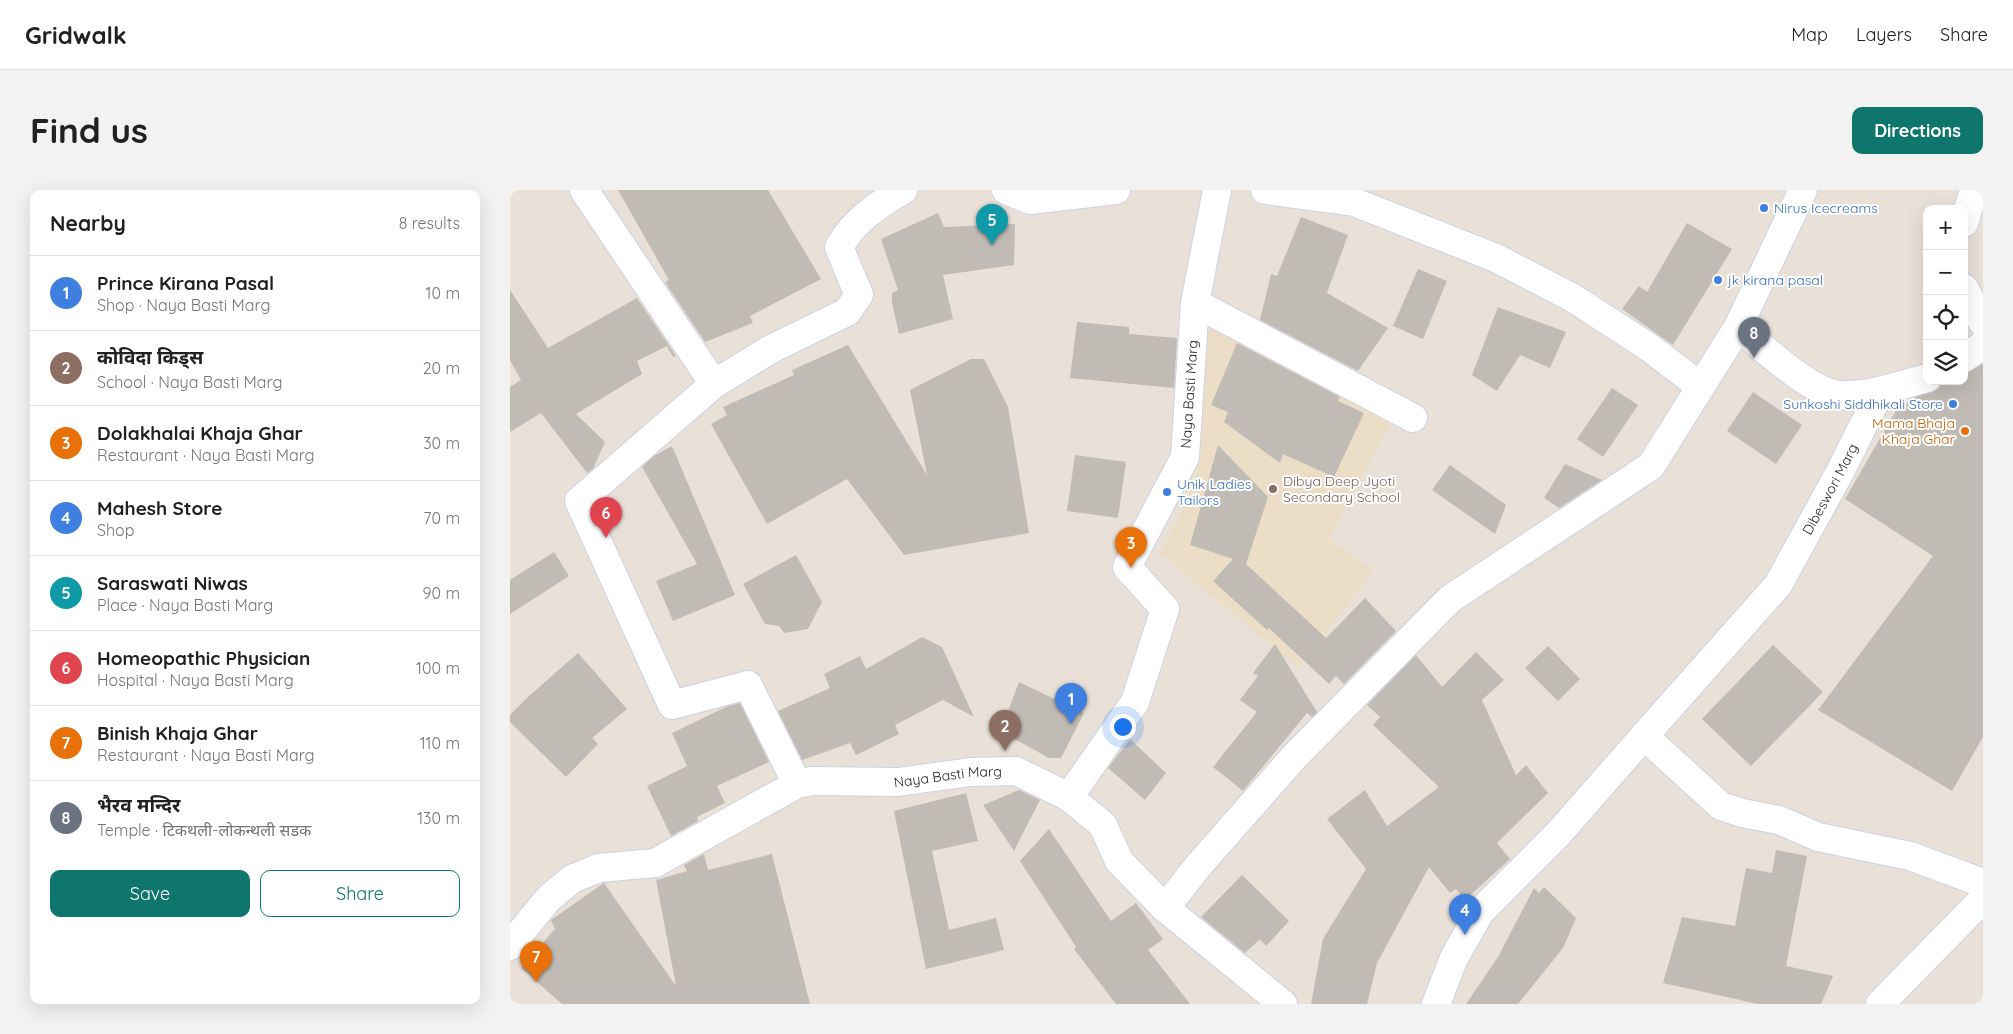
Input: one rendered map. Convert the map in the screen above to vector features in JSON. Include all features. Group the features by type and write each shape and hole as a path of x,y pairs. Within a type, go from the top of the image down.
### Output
{"street":[{"path":"584,190 714,384"},
{"path":"797,784 748,685 672,705 579,502 714,384 771,350 847,312 859,295 839,247 849,229 881,203 903,190"},
{"path":"1006,190 1030,200 1116,190"},
{"name":"Naya Basti Marg","path":"510,946 548,899 572,879 599,868 655,863 797,784 812,781 898,782 971,772 1016,770 1069,797 1135,702 1165,609 1128,567 1185,457 1194,303 1217,190"},
{"path":"1265,190 1354,202 1496,258 1573,298 1650,348 1700,386"},
{"path":"1165,908 1199,865 1294,757 1450,599 1651,466 1738,327 1803,190"},
{"path":"1968,210 1974,190"},
{"path":"1968,295 1983,323"},
{"path":"1194,303 1413,418"},
{"path":"1738,327 1810,384 1838,395 1880,392 1923,379"},
{"path":"1968,355 1983,345"},
{"name":"Dibeswori Marg","path":"1436,1004 1454,958 1480,912 1558,834 1778,585 1841,470 1880,392"},
{"path":"1644,736 1721,806 1742,813 1779,820 1818,836 1910,856 1983,883"},
{"path":"1069,797 1103,826 1119,861 1165,908 1283,1004"},
{"path":"1880,1004 1983,899"}],"shaded area":[{"name":"Dibya Deep Jyoti Secondary School","path":"1211,320 1393,418 1329,539 1373,571 1298,668 1160,553 1185,505 1196,473 1192,405"}],"building":[{"path":"618,190 768,190 821,279 750,316 753,323 705,342 665,282 669,280"},
{"path":"938,213 944,227 1015,224 1014,265 943,275 953,319 899,334 892,303 892,293 898,290 881,239"},
{"path":"1301,217 1348,235 1327,293 1388,328 1358,371 1260,320 1271,274 1277,276"},
{"path":"1687,223 1732,249 1673,345 1622,309 1639,286 1647,292"},
{"path":"1418,269 1447,281 1423,339 1393,326"},
{"path":"510,290 548,348 637,298 676,356 673,357 667,346 637,361 642,374 576,414 605,442 593,469 587,473 541,413 510,432 510,387 521,380 510,360"},
{"path":"1498,307 1566,332 1550,368 1520,355 1497,391 1472,375"},
{"path":"1077,322 1129,327 1129,334 1177,338 1174,388 1070,378"},
{"path":"1237,343 1340,397 1338,401 1364,413 1334,477 1283,454 1280,463 1224,422 1228,412 1211,405"},
{"path":"848,345 927,475 910,390 971,359 984,359 1008,407 1029,533 904,555 847,479 767,524 711,424 727,415 723,407 794,375 792,370"},
{"path":"1983,364 1983,737 1952,791 1818,710 1933,556 1845,499 1897,409 1916,397 1938,389 1940,385 1968,385 1968,371"},
{"path":"1612,388 1638,405 1603,457 1577,439"},
{"path":"1753,392 1802,425 1776,464 1727,431"},
{"path":"1218,445 1268,497 1246,564 1326,638 1365,598 1396,631 1344,684 1336,676 1329,684 1269,628 1267,630 1213,581 1233,559 1190,545"},
{"path":"672,446 735,595 673,621 656,581 697,564 642,467 654,456"},
{"path":"1075,455 1126,462 1118,518 1067,511"},
{"path":"1565,464 1602,480 1559,508 1544,498"},
{"path":"1450,465 1506,505 1495,534 1432,490"},
{"path":"554,552 569,576 510,614 510,580"},
{"path":"796,555 822,602 808,629 784,633 779,626 765,624 743,584"},
{"path":"922,637 942,647 974,717 943,700 895,725 899,734 856,755 850,743 802,760 778,711 830,688 824,674 860,656 866,669"},
{"path":"1275,644 1317,712 1312,717 1307,713 1243,791 1213,767 1257,712 1240,700 1258,676 1253,673"},
{"path":"1773,645 1823,692 1751,766 1702,719"},
{"path":"1548,646 1580,679 1558,701 1525,668"},
{"path":"1476,652 1504,680 1482,700 1516,775 1526,765 1548,793 1497,843 1510,859 1465,900 1456,889 1450,893 1429,867 1377,963 1367,1004 1311,1004 1323,939 1366,869 1327,819 1365,790 1387,826 1439,787 1373,725 1380,717 1367,705 1416,655 1442,687"},
{"path":"578,653 627,709 592,738 598,744 566,777 510,722 510,715"},
{"path":"1019,682 1084,713 1061,758 1049,758 1004,733 1004,722"},
{"path":"740,703 769,762 717,786 725,803 697,817 698,821 671,836 647,786 687,766 672,733 728,706"},
{"path":"1130,739 1166,773 1145,800 1108,768"},
{"path":"1019,790 1040,800 1014,851 983,805"},
{"path":"966,793 978,841 932,851 949,930 996,918 1004,950 926,969 894,811"},
{"path":"1049,829 1111,921 1136,903 1163,939 1148,950 1190,1004 1116,1004 1074,949 1076,947 1020,861"},
{"path":"1776,850 1807,856 1786,966 1833,976 1821,1004 1758,1004 1663,983 1682,917 1735,926 1746,868 1772,873"},
{"path":"704,854 708,870 772,854 810,1004 562,1004 521,968 555,929 551,920 604,883 676,986 656,880 687,871 684,865"},
{"path":"1242,875 1289,921 1266,946 1260,939 1245,953 1201,917"},
{"path":"1544,887 1576,918 1563,948 1518,1004 1466,1004 1498,957 1534,888 1539,893"}],"place":[{"name":"Nirus Icecreams","path":"1764,208"},
{"name":"Saraswati Niwas","path":"992,245"},
{"name":"jk kirana pasal","path":"1718,280"},
{"name":"भैरव मन्दिर","path":"1754,358"},
{"name":"Sunkoshi Siddhikali Store","path":"1953,404"},
{"name":"Mama Bhaja Khaja Ghar","path":"1965,431"},
{"name":"Dibya Deep Jyoti Secondary School","path":"1273,489"},
{"name":"Unik Ladies Tailors","path":"1167,492"},
{"name":"Homeopathic Physician","path":"606,538"},
{"name":"Dolakhalai Khaja Ghar","path":"1131,568"},
{"name":"Prince Kirana Pasal","path":"1071,724"},
{"name":"कोविदा किड्स","path":"1005,751"},
{"name":"Mahesh Store","path":"1465,935"},
{"name":"Binish Khaja Ghar","path":"536,982"}]}
